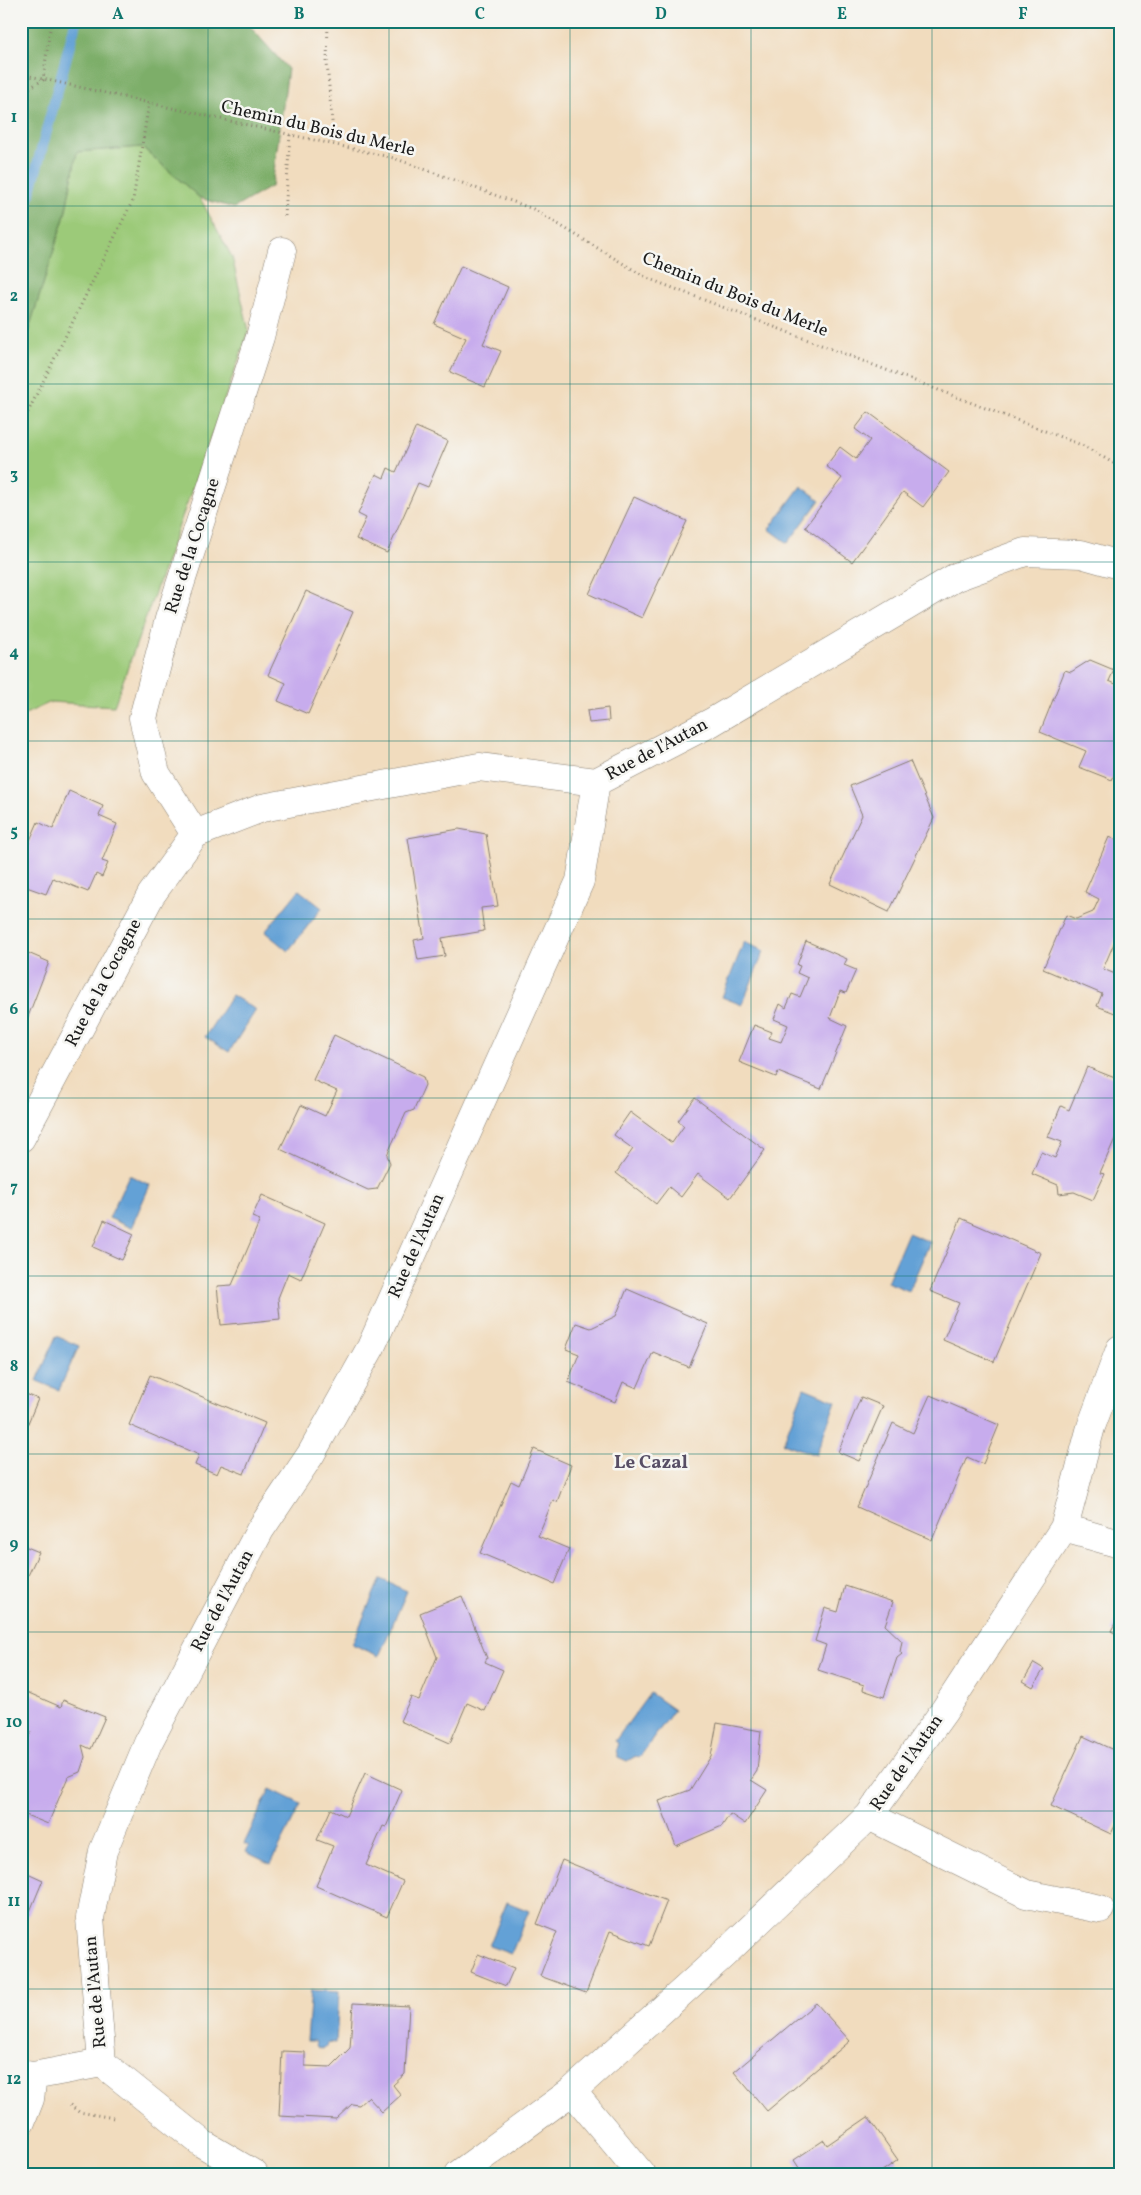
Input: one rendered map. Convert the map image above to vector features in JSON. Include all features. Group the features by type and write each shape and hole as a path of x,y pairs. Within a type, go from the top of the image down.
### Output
{"street":[{"name":"Rue de la Cocagne","path":"21,1138 151,894 195,834 156,773 143,718 169,620 260,337 282,251"},
{"name":"Rue de l'Autan","path":"254,2174 202,2144 102,2063 90,1918 103,1851 148,1744 260,1530 311,1454 371,1347 580,881 596,782 712,722 956,577 1025,552 1081,554 1120,565"},
{"path":"195,834 262,808 479,767 596,782"},
{"name":"Rue de l'Autan","path":"459,2174 572,2091 723,1955 869,1816 944,1711 1064,1528 1091,1427 1120,1349"},
{"path":"1064,1528 1120,1544"},
{"path":"869,1816 1026,1894 1100,1909"},
{"path":"21,2122 30,2099 27,2075 102,2063"},
{"path":"572,2091 641,2174"}],"path":[{"path":"21,93 43,80 51,21"},
{"path":"328,21 327,62 334,144"},
{"name":"Chemin du Bois du Merle","path":"21,74 394,158 533,209 647,278 1084,446 1120,467"},
{"path":"21,426 133,200 149,103"},
{"path":"282,251 290,134"},
{"path":"27,2075 80,2112 116,2118"}],"green space":[{"path":"21,21 245,21 288,69 272,186 234,208 200,198 142,147 77,152 65,215 21,354"},
{"path":"142,147 200,198 232,257 249,331 114,706 51,702 21,716 21,354 65,215 77,152"}],"water":[{"path":"801,486 820,500 788,543 769,529"},
{"path":"299,890 322,908 288,951 265,932"},
{"path":"744,942 764,951 742,1005 722,997"},
{"path":"232,995 256,1010 229,1052 205,1037"},
{"path":"129,1175 150,1185 131,1228 109,1218"},
{"path":"908,1233 930,1242 909,1291 887,1282"},
{"path":"56,1336 79,1346 59,1390 37,1381"},
{"path":"804,1388 836,1401 816,1455 783,1443"},
{"path":"380,1579 407,1591 379,1656 352,1644"},
{"path":"650,1693 674,1710 639,1758 636,1756 627,1761 618,1757 616,1750 618,1743 615,1741"},
{"path":"270,1789 301,1804 271,1864 246,1852 249,1846 244,1844"},
{"path":"507,1902 529,1911 511,1954 489,1946"},
{"path":"311,1990 339,1992 336,2043 328,2042 327,2046 321,2049 317,2047 315,2041 307,2041"}],"building":[{"path":"461,266 508,287 483,344 501,351 485,387 450,372 466,338 434,324"},
{"path":"868,412 949,472 923,507 903,492 852,562 805,527 842,478 826,466 840,447 856,459 870,440 855,429"},
{"path":"416,427 448,441 428,487 418,483 387,553 356,539 366,518 358,514 376,474 384,478 388,468 396,472"},
{"path":"634,497 687,521 642,618 589,594"},
{"path":"306,591 353,612 308,714 278,701 286,683 268,675"},
{"path":"1090,660 1114,670 1109,681 1120,686 1120,762 1112,780 1079,767 1086,751 1040,732 1065,670 1071,672"},
{"path":"608,708 609,721 589,723 587,711"},
{"path":"910,761 934,818 889,912 830,884 862,815 850,786"},
{"path":"69,791 103,806 99,816 117,824 102,861 108,863 102,877 96,874 88,892 53,878 46,894 21,885 21,861 38,822 53,829"},
{"path":"459,829 486,834 498,906 481,908 484,931 442,938 445,956 418,960 414,940 424,938 408,838"},
{"path":"1109,837 1120,841 1120,907 1114,921 1120,923 1120,929 1103,969 1120,976 1120,1015 1097,1006 1102,994 1043,969 1066,915 1076,919 1093,912 1099,899 1085,892"},
{"path":"806,941 847,959 844,965 856,970 846,993 840,991 830,1018 847,1026 821,1089 778,1072 776,1077 739,1062 754,1025 772,1032 769,1038 781,1042 788,1025 774,1019 780,1004 786,1008 792,994 800,997 808,978 797,973 800,966 797,965"},
{"path":"21,950 49,962 21,1035"},
{"path":"334,1035 423,1077 425,1085 414,1110 406,1113 387,1155 390,1163 377,1189 368,1190 280,1149 301,1105 325,1116 337,1091 313,1080"},
{"path":"1087,1067 1120,1080 1120,1127 1100,1173 1105,1174 1093,1200 1074,1192 1059,1194 1058,1185 1032,1174 1041,1152 1055,1158 1062,1142 1048,1137 1061,1106 1069,1110"},
{"path":"695,1098 765,1150 730,1198 698,1174 681,1197 669,1187 656,1204 616,1173 633,1149 614,1135 630,1112 672,1143 684,1126 678,1121"},
{"path":"262,1195 325,1223 301,1279 288,1273 278,1298 280,1319 221,1325 217,1286 232,1285 260,1220 252,1217"},
{"path":"961,1218 1041,1253 994,1362 943,1340 959,1303 930,1291"},
{"path":"104,1220 134,1234 122,1260 93,1247"},
{"path":"627,1289 708,1324 689,1367 653,1352 637,1388 623,1382 615,1402 568,1382 579,1354 566,1349 576,1323 591,1328 616,1316"},
{"path":"150,1375 265,1423 244,1474 221,1465 217,1474 195,1465 199,1455 129,1425"},
{"path":"21,1392 38,1399 21,1440"},
{"path":"930,1395 999,1425 983,1464 967,1457 932,1540 857,1507 893,1423 913,1433"},
{"path":"861,1397 883,1406 859,1461 838,1452"},
{"path":"534,1449 571,1465 557,1502 553,1500 538,1536 569,1549 554,1584 480,1553 511,1481 519,1485"},
{"path":"22,1545 39,1552 24,1584 21,1583"},
{"path":"845,1586 893,1602 885,1625 902,1641 900,1652 902,1654 897,1658 884,1697 863,1690 864,1685 818,1670 826,1645 815,1641 825,1608 838,1612"},
{"path":"462,1596 487,1658 485,1662 503,1670 485,1711 467,1703 450,1743 400,1721 411,1697 419,1700 437,1657 420,1613"},
{"path":"1120,1614 1120,1636 1111,1631"},
{"path":"1034,1663 1044,1669 1033,1687 1023,1681"},
{"path":"22,1690 61,1707 63,1700 105,1717 91,1749 82,1745 85,1757 80,1772 68,1777 48,1824 21,1813 21,1755 31,1732 21,1728"},
{"path":"717,1723 761,1731 757,1771 751,1780 767,1790 745,1824 730,1814 722,1826 676,1846 659,1801 690,1790 711,1756"},
{"path":"1083,1736 1120,1753 1120,1815 1111,1834 1051,1806"},
{"path":"365,1773 402,1790 386,1827 383,1826 366,1865 403,1881 387,1917 316,1886 333,1846 317,1840 331,1809 346,1816"},
{"path":"562,1860 667,1901 649,1946 610,1931 586,1993 540,1976 557,1932 537,1924"},
{"path":"21,1870 43,1880 21,1933"},
{"path":"478,1954 514,1968 506,1986 471,1972"},
{"path":"353,2003 409,2006 405,2074 393,2085 401,2095 382,2112 368,2097 359,2105 352,2104 336,2119 279,2116 282,2051 305,2052 305,2066 331,2067 350,2048"},
{"path":"816,2003 850,2041 767,2111 734,2072"},
{"path":"868,2117 898,2160 878,2174 803,2174 794,2160 824,2140 827,2145"}],"waterway":[{"path":"21,226 76,21"}],"district":[{"name":"Le Cazal","path":"651,1463"}]}
